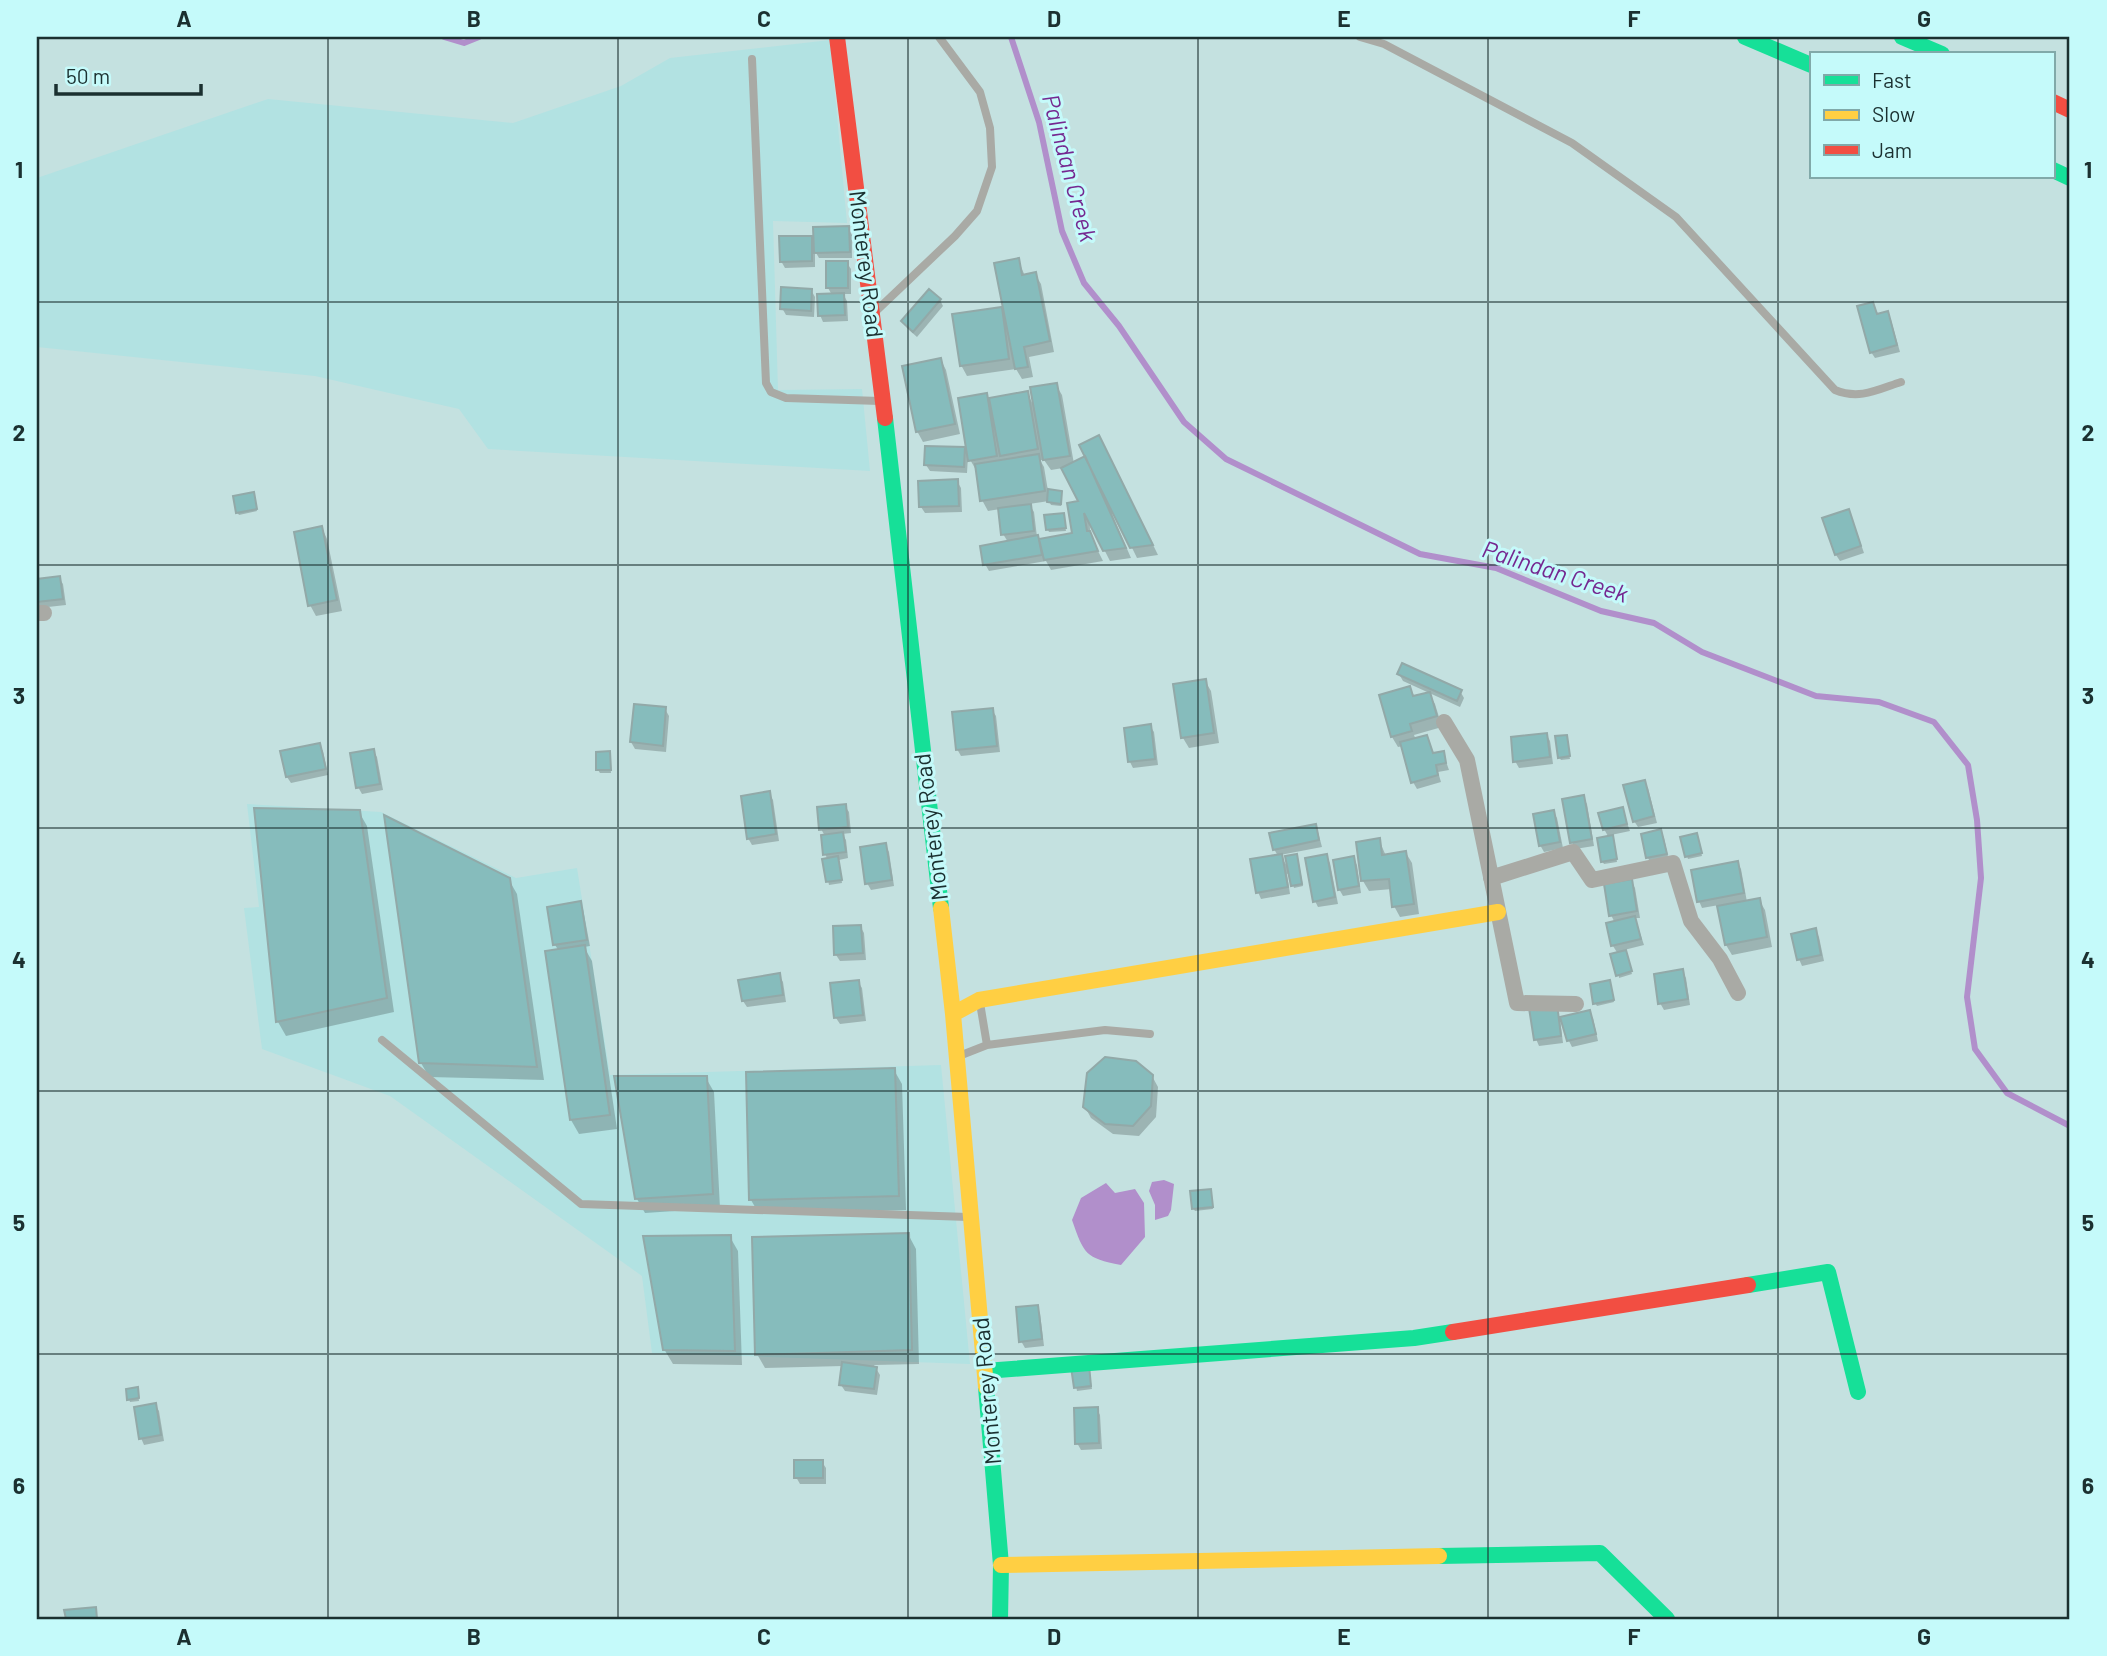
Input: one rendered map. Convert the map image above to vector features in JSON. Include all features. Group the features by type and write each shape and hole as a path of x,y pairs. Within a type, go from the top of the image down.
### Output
{"main road":[{"name":"Monterey Road","path":"837,37 873,314 953,1014 1001,1565 1000,1619"},
{"path":"1745,37 1810,65"},
{"path":"1902,37 1937,52"},
{"path":"2054,102 2070,110"},
{"path":"2054,170 2070,178"},
{"path":"953,1014 979,1000 1499,912"},
{"path":"985,1371 1414,1338 1828,1272 1858,1392"},
{"path":"1001,1565 1600,1553 1667,1619"}],"street":[{"path":"1444,722 1467,760 1517,1003 1576,1004"},
{"path":"1491,878 1573,852 1592,880 1673,863 1691,921 1720,960 1738,993"}],"lane":[{"path":"873,314 955,236 977,211 992,167 990,128 980,92 939,37"},
{"path":"1360,37 1384,44 1572,143 1676,217 1835,390 1847,395 1860,395 1900,382"},
{"path":"752,60 766,383 771,392 786,398 883,401"},
{"path":"979,1000 987,1045"},
{"path":"957,1057 987,1045 1105,1030 1150,1034"},
{"path":"382,1040 580,1204 971,1217"}],"shaded area":[{"path":"830,40 847,223 773,221 778,390 862,389 870,471 488,449 459,409 315,376 37,347 37,178 268,99 513,123 621,86 670,58"},
{"path":"247,804 381,812 516,878 577,868 610,1075 941,1065 970,1364 652,1353 642,1276 390,1096 262,1049 244,908 259,907"},
{"path":"1164,1180 1174,1184 1171,1210 1168,1216 1155,1220 1155,1205 1149,1191 1152,1182"},
{"path":"1106,1183 1115,1193 1135,1189 1144,1203 1145,1237 1121,1265 1100,1260 1088,1253 1072,1220 1081,1198"}],"building":[{"path":"849,226 850,252 814,253 813,227"},
{"path":"779,236 812,236 812,261 780,262"},
{"path":"1019,258 1022,275 1036,272 1050,341 1024,347 1028,367 1015,369 994,263"},
{"path":"826,261 848,261 848,288 826,288"},
{"path":"781,287 812,289 811,311 780,309"},
{"path":"929,289 941,299 913,332 901,321"},
{"path":"844,293 845,315 818,316 817,294"},
{"path":"1873,302 1877,314 1888,311 1897,345 1870,353 1857,306"},
{"path":"1002,307 1009,359 960,366 952,314"},
{"path":"941,358 955,424 916,432 902,366"},
{"path":"1057,383 1070,456 1043,460 1030,387"},
{"path":"1028,391 1038,449 1000,456 989,398"},
{"path":"987,393 997,456 968,461 958,398"},
{"path":"1099,435 1153,545 1130,548 1079,445"},
{"path":"925,446 965,447 964,467 924,465"},
{"path":"1039,454 1045,491 980,501 975,464"},
{"path":"1085,456 1126,548 1103,551 1084,513 1087,531 1090,531 1098,551 1044,560 1039,539 1072,533 1067,503 1078,501 1061,468"},
{"path":"958,479 959,506 919,507 918,481"},
{"path":"1048,489 1062,491 1061,504 1047,502"},
{"path":"254,492 257,509 236,513 233,496"},
{"path":"1031,504 1034,531 1001,535 998,508"},
{"path":"1849,509 1861,546 1835,555 1822,518"},
{"path":"1064,513 1066,528 1046,530 1044,515"},
{"path":"322,526 337,600 308,606 294,532"},
{"path":"1038,535 1042,555 983,565 980,546"},
{"path":"60,576 63,599 37,602 37,579"},
{"path":"1402,663 1462,690 1457,701 1397,674"},
{"path":"1206,679 1214,733 1181,738 1173,684"},
{"path":"1410,686 1413,696 1430,692 1437,716 1410,724 1412,731 1391,737 1379,695"},
{"path":"634,704 666,707 663,746 630,742"},
{"path":"993,708 997,746 956,750 952,712"},
{"path":"1151,724 1155,759 1128,762 1124,728"},
{"path":"1547,733 1550,757 1513,762 1511,737"},
{"path":"1427,735 1433,753 1444,751 1446,763 1436,765 1438,775 1411,783 1400,742"},
{"path":"1567,735 1570,756 1558,758 1555,736"},
{"path":"320,743 326,769 286,777 280,751"},
{"path":"374,749 380,784 356,788 350,753"},
{"path":"610,751 611,770 596,770 596,752"},
{"path":"1645,780 1654,816 1633,822 1623,785"},
{"path":"770,791 776,834 747,839 741,796"},
{"path":"1584,795 1592,839 1570,843 1562,799"},
{"path":"846,804 848,827 819,830 817,807"},
{"path":"1623,807 1627,824 1603,830 1598,813"},
{"path":"254,808 360,810 387,998 276,1022"},
{"path":"1554,810 1560,842 1539,846 1533,814"},
{"path":"384,815 510,878 537,1067 419,1063"},
{"path":"1316,824 1319,840 1273,850 1269,833"},
{"path":"1661,829 1667,854 1646,858 1641,834"},
{"path":"843,832 846,852 823,855 821,835"},
{"path":"1697,833 1702,853 1685,857 1680,837"},
{"path":"1613,835 1617,859 1601,862 1597,838"},
{"path":"1380,838 1382,855 1406,851 1414,904 1392,907 1389,879 1361,881 1356,842"},
{"path":"886,843 892,880 865,884 860,847"},
{"path":"1282,854 1288,887 1256,893 1250,859"},
{"path":"1297,854 1302,884 1291,886 1285,856"},
{"path":"1327,854 1335,897 1313,902 1305,858"},
{"path":"838,856 842,880 826,882 822,859"},
{"path":"1354,856 1359,886 1338,890 1333,860"},
{"path":"1738,861 1744,893 1697,902 1691,870"},
{"path":"1632,879 1637,911 1609,916 1604,884"},
{"path":"1760,898 1767,937 1725,945 1717,906"},
{"path":"581,901 587,940 553,945 547,907"},
{"path":"1635,916 1641,939 1611,946 1606,923"},
{"path":"861,925 863,953 834,955 833,926"},
{"path":"1816,928 1821,955 1797,960 1791,934"},
{"path":"585,945 610,1115 570,1120 545,951"},
{"path":"1626,950 1632,971 1616,976 1610,954"},
{"path":"1683,969 1688,999 1658,1004 1654,974"},
{"path":"780,973 783,995 742,1001 738,980"},
{"path":"859,980 863,1015 834,1018 830,983"},
{"path":"1610,980 1614,1000 1593,1004 1590,984"},
{"path":"1557,1004 1561,1036 1534,1040 1529,1008"},
{"path":"1590,1010 1596,1034 1567,1041 1560,1017"},
{"path":"1105,1057 1136,1061 1153,1075 1151,1106 1133,1126 1105,1124 1083,1107 1087,1073"},
{"path":"895,1068 899,1196 749,1200 746,1072"},
{"path":"614,1076 707,1076 713,1194 635,1199"},
{"path":"1211,1189 1213,1207 1192,1209 1190,1191"},
{"path":"909,1233 912,1350 755,1355 752,1237"},
{"path":"731,1235 735,1351 663,1350 643,1236"},
{"path":"1038,1305 1042,1339 1019,1342 1016,1307"},
{"path":"842,1362 877,1367 874,1389 839,1385"},
{"path":"1089,1365 1091,1386 1074,1388 1071,1367"},
{"path":"138,1387 139,1398 127,1400 126,1389"},
{"path":"156,1403 161,1435 139,1439 134,1407"},
{"path":"1098,1407 1099,1443 1075,1444 1074,1408"},
{"path":"794,1460 823,1460 823,1478 794,1478"},
{"path":"96,1607 97,1619 66,1619 64,1610"}],"waterway":[{"path":"444,37 464,43 479,37"},
{"name":"Palindan Creek","path":"1011,37 1039,122 1062,231 1084,283 1119,326 1184,422 1226,459 1420,554 1496,568 1601,611 1654,623 1702,652 1816,696 1879,702 1934,722 1968,765 1977,820 1981,878 1967,997 1975,1049 2007,1093 2070,1126"}],"traffic: fast":[{"path":"1745,37 1810,65"},
{"path":"1902,37 1937,52"},
{"path":"2054,170 2070,178"},
{"path":"885,418 941,908"},
{"path":"1748,1285 1828,1272 1858,1392"},
{"path":"985,1371 1414,1338 1453,1332"},
{"path":"986,1387 1001,1565 1000,1619"},
{"path":"1439,1556 1600,1553 1667,1619"}],"traffic: slow":[{"path":"941,908 986,1387"},
{"path":"953,1014 979,1000 1498,912"},
{"path":"1001,1565 1439,1556"}],"traffic: jam":[{"path":"837,37 885,418"},
{"path":"2054,102 2070,110"},
{"path":"1453,1332 1748,1285"}]}
